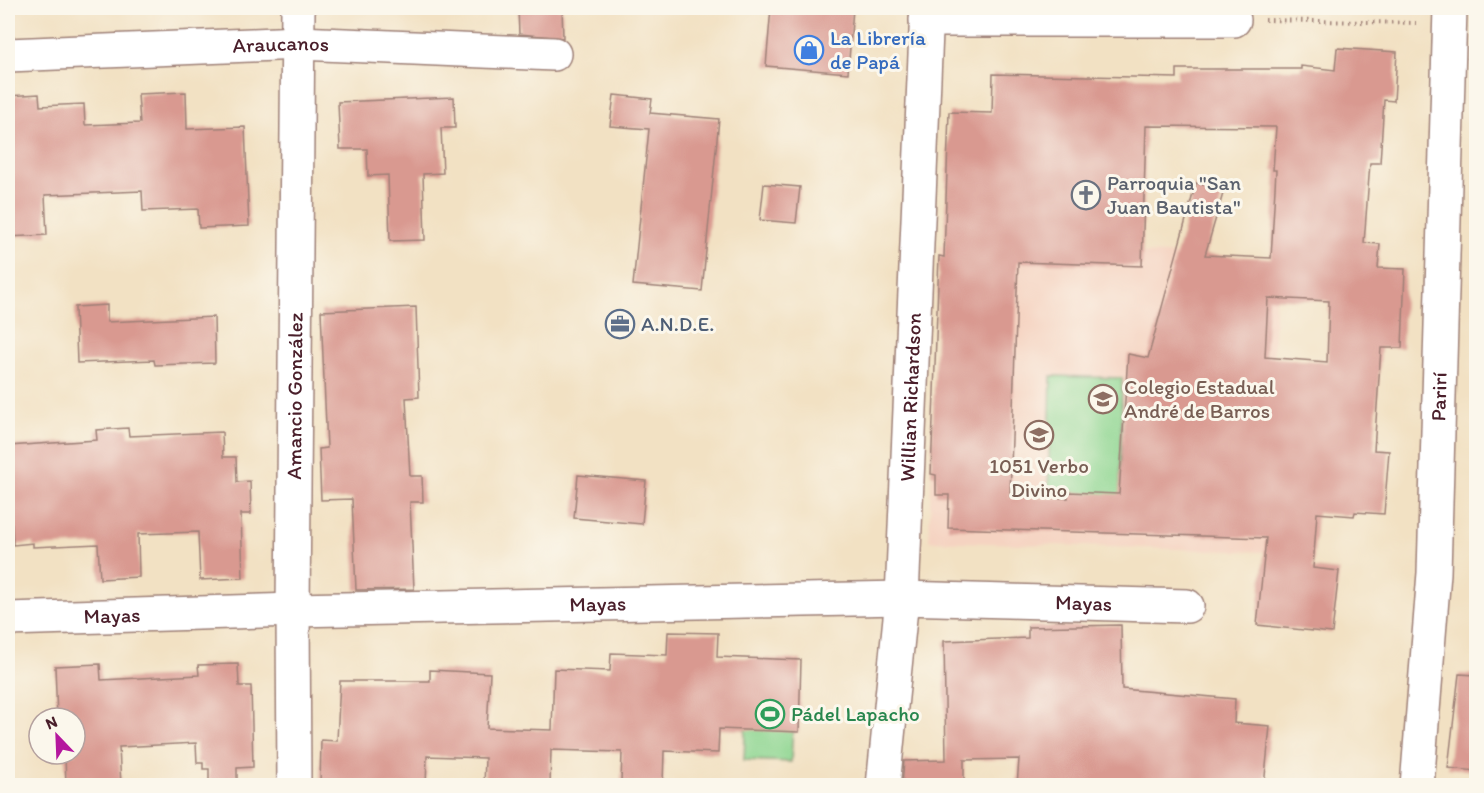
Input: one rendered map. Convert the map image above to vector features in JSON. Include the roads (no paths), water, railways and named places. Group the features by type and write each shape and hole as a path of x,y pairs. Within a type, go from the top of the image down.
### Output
{"street":[{"name":"Amancio González","path":"294,786 293,610 298,8"},
{"path":"927,14 1234,20"},
{"name":"Willian Richardson","path":"884,786 902,598 927,14"},
{"name":"Parirí","path":"1417,786 1434,573 1449,15"},
{"name":"Araucanos","path":"8,55 299,43 554,54"},
{"name":"Mayas","path":"8,619 293,610 902,598 1186,606"}],"place":[{"name":"La Librería de Papá","path":"809,50"},
{"name":"Parroquia \"San Juan Bautista\"","path":"1086,195"},
{"name":"A.N.D.E.","path":"620,324"},
{"name":"Colegio Estadual André de Barros","path":"1103,399"},
{"name":"1051 Verbo Divino","path":"1039,435"},
{"name":"Pádel Lapacho","path":"770,714"}]}
